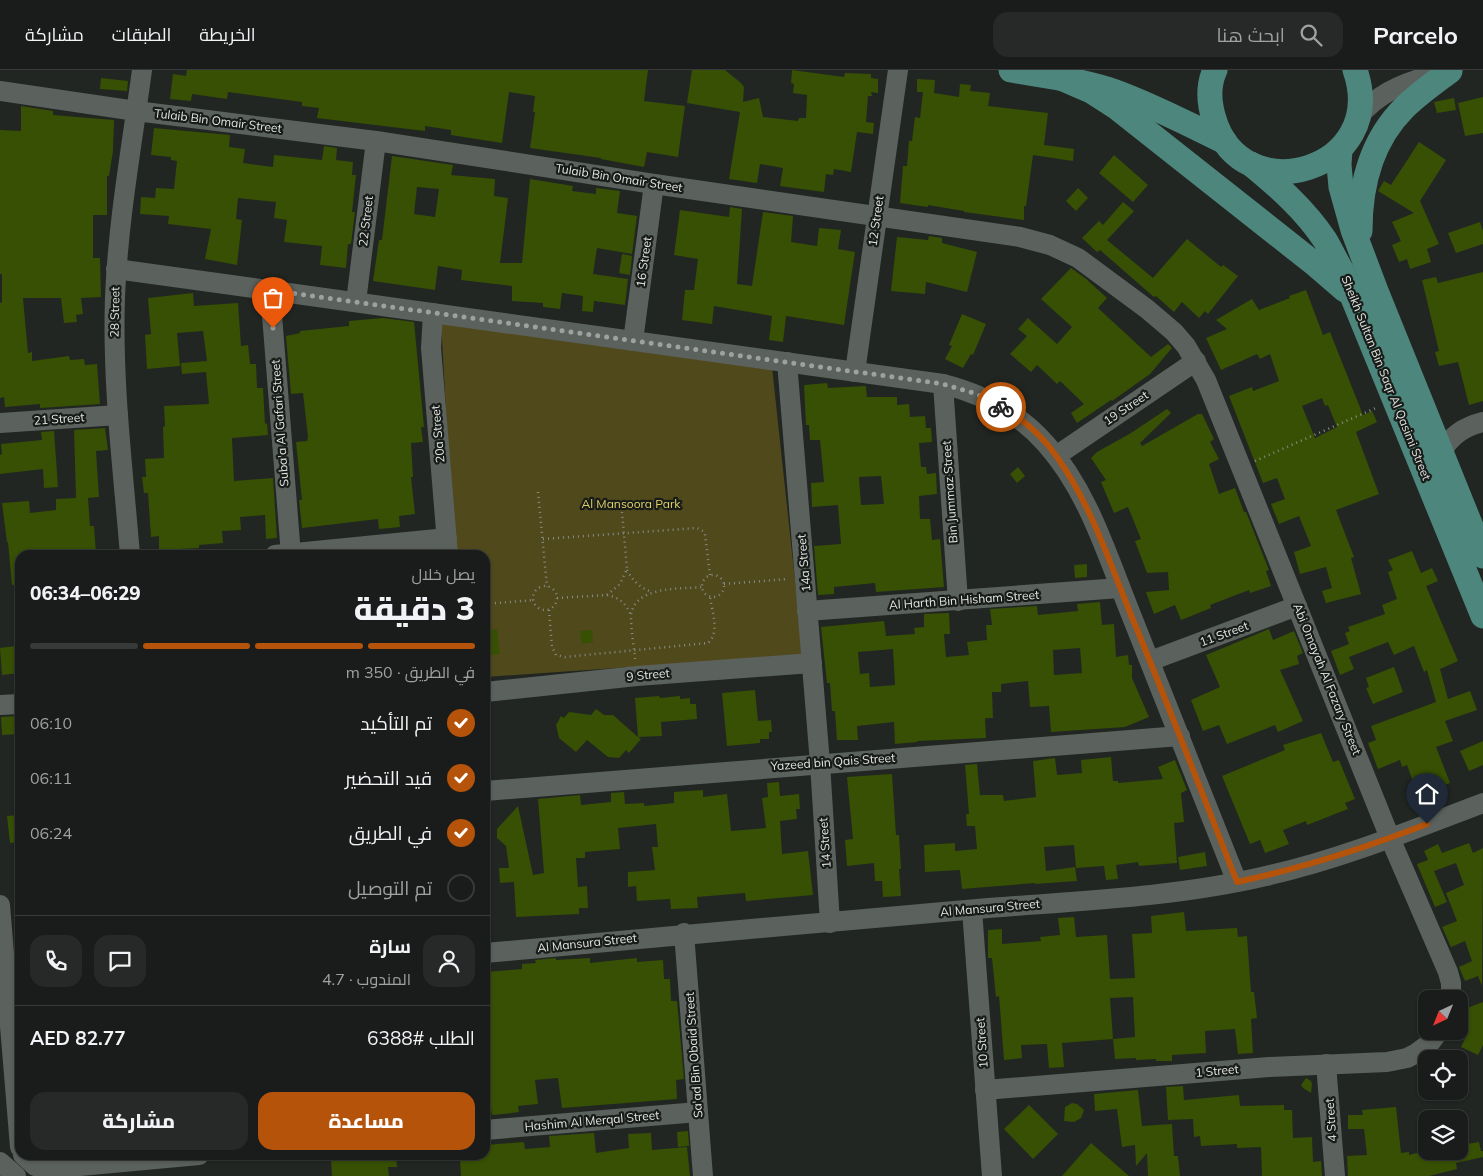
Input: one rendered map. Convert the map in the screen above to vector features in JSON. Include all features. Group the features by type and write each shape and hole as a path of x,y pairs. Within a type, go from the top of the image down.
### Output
{"main road":[{"path":"1011,70 1061,78 1103,88 1136,100 1226,142"},
{"path":"1215,70 1210,92 1211,110 1216,127 1226,142"},
{"path":"1251,164 1269,170 1288,172 1307,169 1325,161 1340,149 1353,130 1357,119 1360,87 1355,70"},
{"path":"1361,252 1360,205 1370,162 1378,143 1390,124 1404,108 1453,71"},
{"path":"1061,78 1091,92 1116,107 1352,295"},
{"name":"Sheikh Sultan Bin Saqr Al Qasimi Street","path":"1226,142 1237,154 1280,187 1309,220 1329,248 1342,271 1483,616"},
{"name":"Sheikh Sultan Bin Saqr Al Qasimi Street","path":"1340,149 1339,165 1346,208 1361,252 1483,556"}],"street":[{"name":"28 Street","path":"130,550 114,357 116,269 122,210 142,70"},
{"name":"12 Street","path":"855,372 898,70"},
{"path":"1357,119 1363,111 1382,96 1403,85 1426,76 1453,71"},
{"name":"Tulaib Bin Omair Street","path":"0,91 136,112 376,140 654,184 1028,239 1064,251 1091,267 1161,320 1180,339 1196,361"},
{"name":"22 Street","path":"356,302 376,140"},
{"name":"16 Street","path":"633,341 654,184"},
{"path":"116,269 943,384 977,394 1007,410 1034,431 1056,456 1088,509 1237,882"},
{"name":"Suba'a Al Gafari Street","path":"270,290 285,550"},
{"name":"20a Street","path":"432,313 431,348 448,546"},
{"name":"19 Street","path":"1056,456 1196,361"},
{"name":"Abi Omayah Al Fazary Street","path":"1196,361 1215,400 1390,838 1448,972 1450,990"},
{"name":"14a Street","path":"787,362 820,763"},
{"name":"Bin Jummaz Street","path":"943,384 958,601"},
{"name":"21 Street","path":"0,423 118,415"},
{"path":"1430,423 1447,429 1474,425"},
{"path":"1441,452 1450,438 1474,425"},
{"path":"376,550 448,546"},
{"name":"Al Harth Bin Hisham Street","path":"807,611 1120,588"},
{"name":"11 Street","path":"1150,661 1297,606"},
{"name":"9 Street","path":"490,691 637,676 812,663"},
{"path":"0,705 15,704"},
{"name":"Yazeed bin Qais Street","path":"490,791 1180,736"},
{"name":"14 Street","path":"820,763 830,923"},
{"name":"Al Mansura Street","path":"490,952 684,933 830,923 1172,892 1237,882 1298,868 1390,838 1483,803"},
{"path":"0,905 15,1076"},
{"name":"10 Street","path":"972,910 992,1176"},
{"name":"Sa'ad Bin Obaid Street","path":"684,933 703,1176"},
{"name":"1 Street","path":"985,1090 1269,1067 1387,1062 1407,1058 1423,1049 1431,1040"},
{"name":"4 Street","path":"1326,1064 1335,1176"},
{"name":"Hashim Al Merqal Street","path":"490,1130 698,1112"},
{"path":"0,1153 15,1153"},
{"path":"28,1160 35,1166 48,1169 145,1160"},
{"path":"0,1162 16,1176"}],"path":[{"path":"1242,467 1394,400"},
{"path":"538,492 547,587"},
{"path":"622,512 627,569 630,576 640,586 654,592"},
{"path":"543,539 700,529 706,537 710,575"},
{"path":"607,595 620,584 627,569"},
{"path":"549,610 552,646 556,655 565,657 634,652 708,643 714,632 710,597 704,593 702,587 703,580 710,575 717,575 723,580 724,584 720,594 710,597"},
{"path":"724,584 805,578"},
{"path":"547,587 553,589 557,598 555,605 549,610 538,607 534,600 537,590 547,587"},
{"path":"631,618 635,604 646,594 702,587"},
{"path":"557,598 607,595 623,602 627,606 631,618 637,676"},
{"path":"490,604 534,600"}],"green space":[{"name":"Al Mansoora Park","path":"441,321 772,367 803,655 490,677 490,550 454,550"}],"building":[{"path":"187,70 648,70 644,101 685,106 678,157 647,152 644,167 601,158 530,148 535,112 533,112 535,96 509,92 502,143 451,135 451,130 425,126 425,131 317,118 319,108 302,106 302,102 228,92 227,99 192,94 191,101 170,99 173,74 186,76"},
{"path":"692,70 725,70 744,87 743,102 759,98 763,117 798,121 799,118 806,118 807,95 793,93 794,84 791,83 792,70 844,77 845,73 871,74 871,78 878,79 878,93 871,92 872,96 868,96 866,122 874,123 873,134 857,132 851,172 834,169 833,175 826,174 824,192 780,186 783,168 760,164 757,183 729,179 740,112 687,103"},
{"path":"101,78 128,81 127,91 100,89"},
{"path":"917,79 935,80 934,93 959,97 960,84 971,85 970,91 990,93 988,106 1048,113 1044,145 1074,149 1073,161 1033,155 1026,206 1024,206 1024,220 928,205 928,207 900,203 903,166 907,166 909,141 912,141 915,117 920,118 923,92 917,92"},
{"path":"1483,97 1483,133 1465,136 1458,103"},
{"path":"1454,98 1456,110 1437,113 1434,102"},
{"path":"21,106 53,111 53,115 114,120 113,151 109,176 107,176 107,215 93,215 93,258 100,258 101,297 81,298 83,314 76,315 77,322 64,323 61,298 23,298 28,353 32,352 32,361 69,356 70,360 84,359 85,365 97,364 100,404 40,408 40,404 5,407 4,397 0,398 0,303 2,302 2,274 0,274 0,130 21,131"},
{"path":"154,128 230,135 229,147 245,149 243,163 273,167 274,155 322,160 324,146 337,148 336,160 353,162 352,175 356,175 352,212 355,212 351,244 348,244 346,268 320,265 322,246 284,242 287,220 274,218 276,202 238,198 236,219 242,220 237,265 205,259 211,229 168,224 169,216 140,214 141,197 155,198 156,188 174,189 177,161 171,160 171,157 151,155"},
{"path":"1419,142 1446,160 1420,201 1439,244 1427,249 1431,262 1410,269 1407,259 1399,262 1392,245 1401,241 1392,222 1414,213 1378,191 1384,181 1391,185"},
{"path":"1114,155 1148,185 1133,202 1099,173"},
{"path":"392,156 453,165 451,175 495,179 494,196 508,198 500,263 522,263 530,179 573,186 572,191 596,194 596,188 620,191 617,213 637,216 632,254 597,248 593,274 628,279 625,305 594,301 593,312 582,311 583,296 562,293 560,309 543,307 543,303 512,301 512,286 461,280 462,270 438,266 435,290 373,281 379,240 382,240","holes":["417,187 439,189 435,217 414,214"]},
{"path":"1078,188 1088,198 1076,211 1066,201"},
{"path":"1123,202 1134,211 1107,240 1153,278 1187,239 1221,267 1223,265 1238,276 1208,314 1205,311 1199,318 1182,302 1174,312 1100,250 1097,252 1082,238 1099,221 1103,225"},
{"path":"730,207 742,209 737,284 752,286 763,212 793,216 791,242 817,246 819,228 841,230 838,249 855,252 844,325 786,316 783,342 769,340 772,316 714,306 712,324 682,320 685,290 694,290 698,259 674,255 680,210 729,217"},
{"path":"1480,222 1483,231 1483,244 1456,253 1448,233"},
{"path":"929,236 942,238 942,243 977,252 967,292 926,282 925,294 891,291 897,237 928,240"},
{"path":"622,254 632,256 630,275 619,273"},
{"path":"1071,268 1107,298 1098,308 1151,357 1168,344 1172,348 1150,374 1077,423 1071,413 1084,404 1060,381 1057,384 1037,365 1031,372 1010,354 1027,336 1018,329 1028,318 1057,344 1072,327 1041,299"},
{"path":"1483,272 1483,401 1469,405 1458,362 1439,366 1435,352 1439,351 1422,280 1436,277 1438,283"},
{"path":"1306,290 1323,335 1330,332 1363,415 1372,411 1377,422 1356,432 1379,494 1336,510 1354,557 1351,558 1361,594 1326,603 1322,591 1332,588 1326,567 1300,574 1294,552 1311,546 1299,516 1279,524 1271,504 1285,499 1277,478 1263,483 1229,396 1252,387 1253,391 1279,381 1270,354 1260,359 1257,354 1221,370 1206,338 1227,329 1216,320 1252,299 1259,310 1290,298 1289,296","holes":["1322,398 1325,406 1328,405 1337,427 1315,438 1302,406"]},
{"path":"193,293 194,306 238,303 241,346 248,345 250,364 256,364 257,388 263,388 265,424 267,423 268,435 232,438 234,481 273,478 277,538 266,539 265,515 240,517 241,530 222,531 223,543 199,545 199,548 159,550 159,536 151,537 148,493 144,493 142,477 146,477 145,459 164,458 164,406 209,404 206,372 182,374 181,363 207,361 203,331 177,333 180,366 147,369 145,335 151,334 148,298"},
{"path":"962,314 986,324 973,355 971,354 963,368 945,359 952,346 949,345"},
{"path":"383,318 414,322 424,427 421,427 423,442 411,443 413,477 411,477 415,514 399,516 400,527 379,529 378,519 302,528 299,500 302,500 296,442 307,441 308,437 303,393 291,394 286,336 300,333 300,331 349,326 349,321"},
{"path":"827,383 828,388 866,386 867,397 897,397 897,405 909,404 910,417 925,416 926,428 931,428 932,442 919,443 921,467 926,467 927,474 936,473 937,494 919,496 920,519 930,519 932,540 940,539 944,587 876,592 875,583 834,587 834,594 818,595 814,546 841,544 838,505 812,507 811,483 824,482 820,440 810,440 809,425 806,425 804,385","holes":["881,476 884,504 861,505 859,477"]},
{"path":"1167,409 1171,413 1140,443 1142,446 1198,414 1202,414 1214,439 1210,442 1219,459 1209,464 1219,494 1235,488 1269,570 1266,571 1271,586 1250,593 1249,590 1210,605 1211,608 1181,620 1175,605 1154,614 1146,592 1169,590 1168,572 1147,573 1135,541 1141,539 1128,507 1114,513 1101,482 1106,480 1091,458 1097,452 1131,433"},
{"path":"105,428 108,450 96,451 99,497 88,498 90,526 94,526 96,550 15,550 15,585 12,585 2,503 29,501 30,513 56,510 56,499 76,498 74,430"},
{"path":"54,431 58,487 44,488 43,469 0,474 1,444 42,440 41,432"},
{"path":"1018,467 1025,476 1017,483 1010,474"},
{"path":"1412,551 1421,573 1432,568 1438,581 1426,586 1458,661 1440,669 1448,699 1470,691 1477,710 1445,721 1453,741 1436,747 1450,783 1418,795 1407,765 1402,767 1400,760 1378,769 1368,743 1376,740 1371,726 1436,702 1427,670 1424,672 1414,646 1394,655 1388,642 1349,657 1354,669 1340,675 1331,651 1349,644 1345,633 1350,631 1348,627 1385,614 1382,605 1397,599 1388,572 1393,570 1388,560"},
{"path":"1087,564 1087,577 1075,578 1074,565"},
{"path":"1100,602 1102,625 1114,624 1116,657 1128,655 1129,665 1132,665 1132,678 1149,717 1125,727 1051,732 1049,706 1030,707 1028,681 1001,684 1001,692 992,692 993,718 985,718 986,738 917,741 895,744 894,722 857,726 858,740 837,740 835,711 832,711 830,683 827,683 821,627 884,621 886,636 915,634 914,628 924,627 924,614 949,613 950,634 944,634 946,657 969,655 967,642 987,640 986,625 992,625 990,609 1037,606 1038,615 1078,611 1077,604","holes":["1080,648 1082,673 1054,675 1053,650","893,649 895,685 870,687 869,673 860,674 858,652"]},
{"path":"497,629 500,654 490,656 490,630"},
{"path":"1269,629 1273,640 1294,631 1303,653 1297,656 1299,664 1280,670 1303,721 1278,732 1275,725 1227,744 1219,725 1203,731 1191,700 1220,687 1206,655"},
{"path":"592,630 593,642 582,644 580,631"},
{"path":"15,646 15,674 2,675 0,648"},
{"path":"1394,667 1403,692 1373,704 1366,688 1369,687 1366,678"},
{"path":"755,690 758,721 771,720 772,732 769,732 769,739 760,739 760,743 727,746 722,693"},
{"path":"680,696 680,699 690,698 690,704 696,704 697,719 661,722 662,736 638,737 635,698"},
{"path":"596,709 604,715 613,715 641,739 629,753 626,750 619,758 608,757 587,740 576,752 559,738 556,725 561,716 564,718 569,712 591,715"},
{"path":"15,716 15,734 2,735 1,717"},
{"path":"1321,733 1333,762 1339,760 1355,799 1345,803 1348,809 1307,825 1306,821 1283,830 1289,844 1265,853 1260,840 1250,844 1222,776 1285,750 1283,745"},
{"path":"1483,741 1483,765 1469,771 1460,751"},
{"path":"1111,757 1113,781 1118,781 1118,783 1163,779 1158,767 1175,760 1187,790 1181,793 1184,822 1174,823 1177,863 1139,866 1138,862 1116,865 1118,879 1106,880 1104,866 1076,868 1074,845 1044,847 1046,871 1075,867 1077,881 962,889 960,870 925,872 924,845 955,843 955,851 977,849 975,826 967,826 966,814 969,814 965,765 977,764 980,795 1003,795 1004,801 1036,797 1033,761 1055,758 1057,775 1082,773 1081,760"},
{"path":"892,774 896,835 899,835 901,896 883,897 882,881 875,881 874,863 847,866 845,840 853,839 847,777"},
{"path":"779,782 780,796 799,794 800,809 796,809 797,819 780,821 782,854 808,851 813,895 746,901 745,893 697,897 698,908 671,909 670,899 637,901 636,886 628,887 628,872 655,870 652,847 658,847 656,824 618,828 620,849 585,852 585,858 576,858 578,887 587,886 588,908 579,908 579,914 516,917 514,882 500,883 499,868 509,868 506,846 497,838 497,829 518,806 533,875 544,873 538,799 580,795 581,805 611,802 611,793 624,792 625,804 644,803 644,806 674,803 674,792 703,790 703,797 727,794 731,831 766,828 762,798 768,797 767,783"},
{"path":"15,815 15,842 10,843 7,816"},
{"path":"1469,843 1473,853 1483,848 1482,986 1478,976 1465,981 1459,967 1472,961 1465,941 1451,947 1442,927 1457,921 1446,893 1464,885 1456,863 1434,871 1447,902 1435,907 1417,864 1428,860 1424,851 1438,844 1442,853"},
{"path":"1205,852 1207,866 1180,870 1178,857"},
{"path":"1184,912 1186,931 1237,928 1238,937 1247,936 1251,992 1254,992 1257,1018 1251,1019 1253,1053 1238,1054 1235,1029 1205,1031 1206,1053 1172,1055 1172,1061 1156,1061 1156,1059 1136,1060 1136,1058 1115,1059 1113,1039 1062,1043 1064,1067 1049,1068 1047,1044 1021,1045 1022,1058 1004,1060 999,996 996,997 992,958 988,958 988,930 1002,929 1002,944 1041,941 1040,937 1060,935 1058,918 1074,917 1076,937 1107,935 1110,979 1135,978 1132,934 1152,933 1151,916","holes":["1133,997 1135,1037 1113,1039 1110,998"]},
{"path":"590,958 590,963 637,958 637,962 663,960 664,979 670,979 671,1001 677,1001 684,1079 676,1080 677,1099 562,1108 558,1078 535,1080 538,1104 518,1106 519,1112 492,1115 490,1108 490,972 522,969 522,964 536,963 535,960"},
{"path":"1483,1002 1483,1045 1478,1055 1461,1047 1464,1040 1468,1040 1468,1008"},
{"path":"1306,1078 1312,1084 1311,1093 1301,1085"},
{"path":"1183,1086 1184,1100 1239,1095 1240,1106 1284,1105 1284,1110 1292,1110 1293,1138 1312,1137 1313,1162 1321,1161 1322,1176 1262,1176 1261,1147 1237,1148 1237,1144 1201,1146 1200,1136 1194,1137 1193,1119 1168,1120 1166,1087"},
{"path":"1138,1090 1142,1126 1172,1124 1174,1156 1178,1156 1180,1176 1148,1176 1147,1153 1136,1166 1135,1145 1122,1147 1117,1109 1095,1111 1094,1094"},
{"path":"1072,1103 1077,1104 1084,1110 1081,1118 1074,1122 1064,1121 1065,1107"},
{"path":"1029,1105 1058,1134 1033,1159 1004,1129"},
{"path":"1396,1107 1401,1153 1409,1152 1409,1155 1418,1153 1418,1160 1468,1160 1468,1144 1479,1142 1481,1151 1483,1151 1483,1157 1456,1163 1457,1169 1429,1176 1348,1176 1347,1156 1367,1155 1364,1129 1348,1129 1348,1115 1363,1115 1362,1110"},
{"path":"688,1131 689,1146 678,1147 677,1132"},
{"path":"594,1133 596,1153 629,1148 628,1134 651,1133 652,1150 687,1147 690,1176 461,1176 460,1160 490,1160 490,1145 524,1142 525,1149 550,1147 549,1136"},
{"path":"1091,1143 1129,1176 1062,1176"},
{"path":"331,1160 396,1160 397,1167 388,1167 389,1176 332,1176"}],"way so far":[{"path":"273,328 270,290 943,384 977,394 1001,407"}],"route":[{"path":"1001,407 1021,420 1046,443 1068,473 1088,509 1237,882 1329,859 1427,824"}]}
